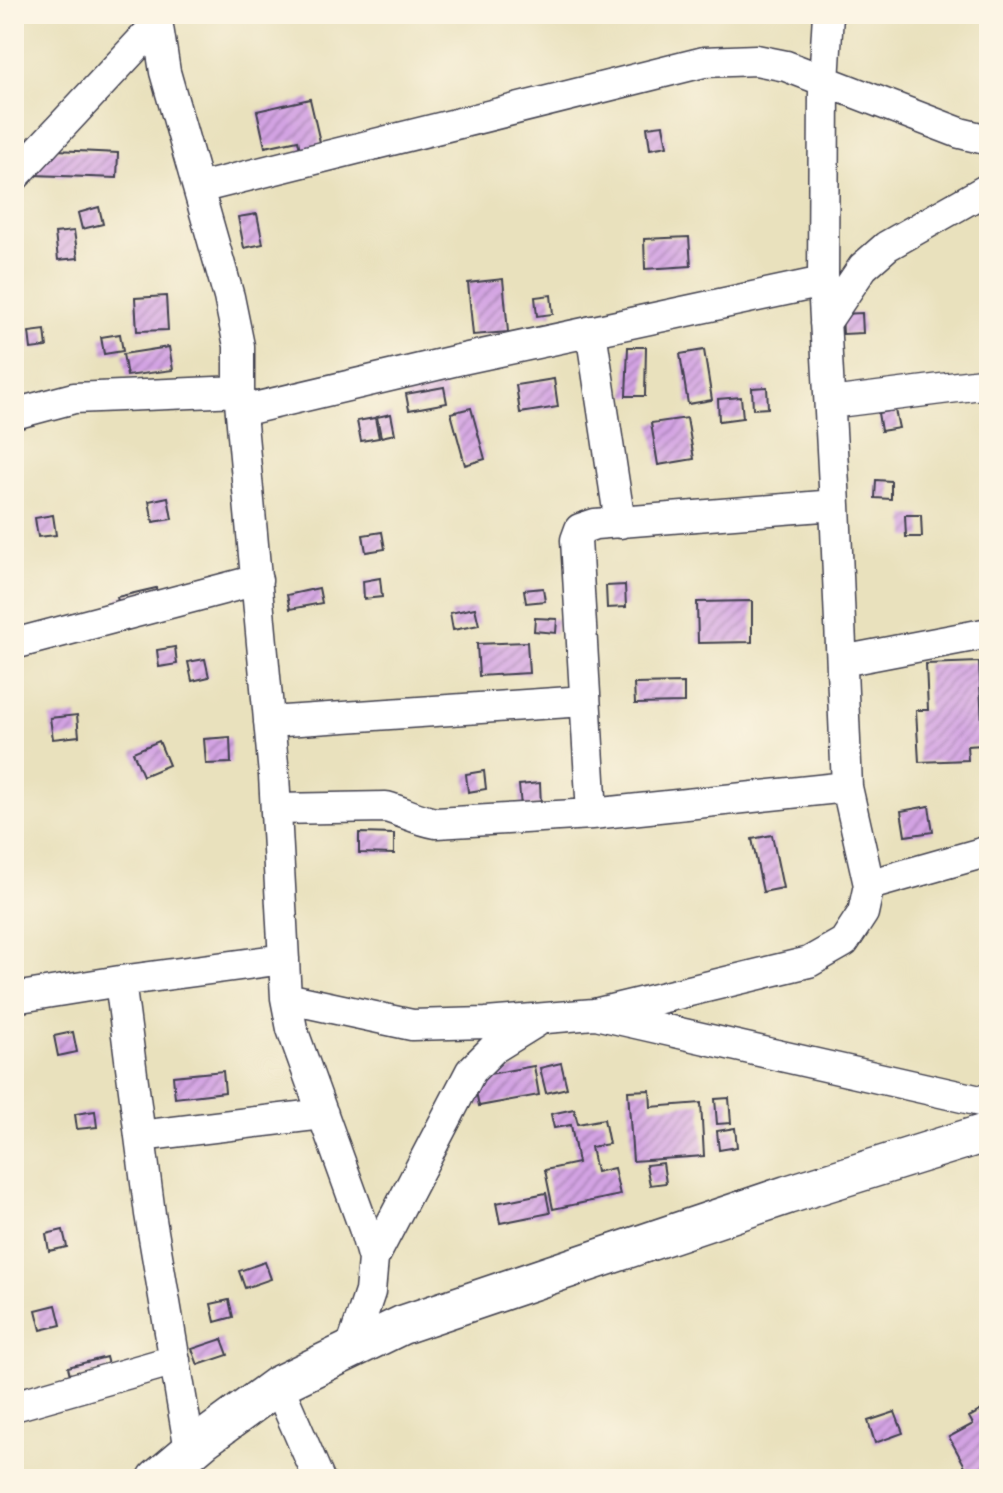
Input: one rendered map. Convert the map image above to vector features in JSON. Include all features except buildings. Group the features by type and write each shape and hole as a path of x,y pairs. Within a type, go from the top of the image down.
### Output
{"street":[{"path":"286,998 412,1025 486,1023 594,1014 809,962 844,942 863,913 869,885 847,787 823,282 824,82 828,14"},
{"path":"14,177 157,19"},
{"path":"157,19 165,72 199,188 236,334 276,809 286,998 292,1029 373,1259 370,1292 351,1349"},
{"path":"199,188 704,62 756,60 786,66 960,133 989,140"},
{"path":"825,323 863,267 887,246 989,188"},
{"path":"14,414 74,398 240,401 823,282"},
{"path":"591,331 620,523"},
{"path":"830,403 989,383"},
{"path":"592,814 576,540 580,529 595,524 835,505"},
{"path":"14,644 257,580"},
{"path":"842,661 989,633"},
{"path":"269,722 585,701"},
{"path":"276,809 386,807 418,820 436,823 592,814 847,787"},
{"path":"869,885 989,851"},
{"path":"14,998 284,959"},
{"path":"120,981 150,1214 190,1450"},
{"path":"594,1014 989,1103"},
{"path":"373,1259 471,1071 494,1048 544,1017"},
{"path":"140,1136 323,1114"},
{"path":"157,1479 190,1450 278,1385 402,1325 787,1195 989,1132"},
{"path":"14,1406 175,1360"},
{"path":"278,1385 319,1479"}]}
